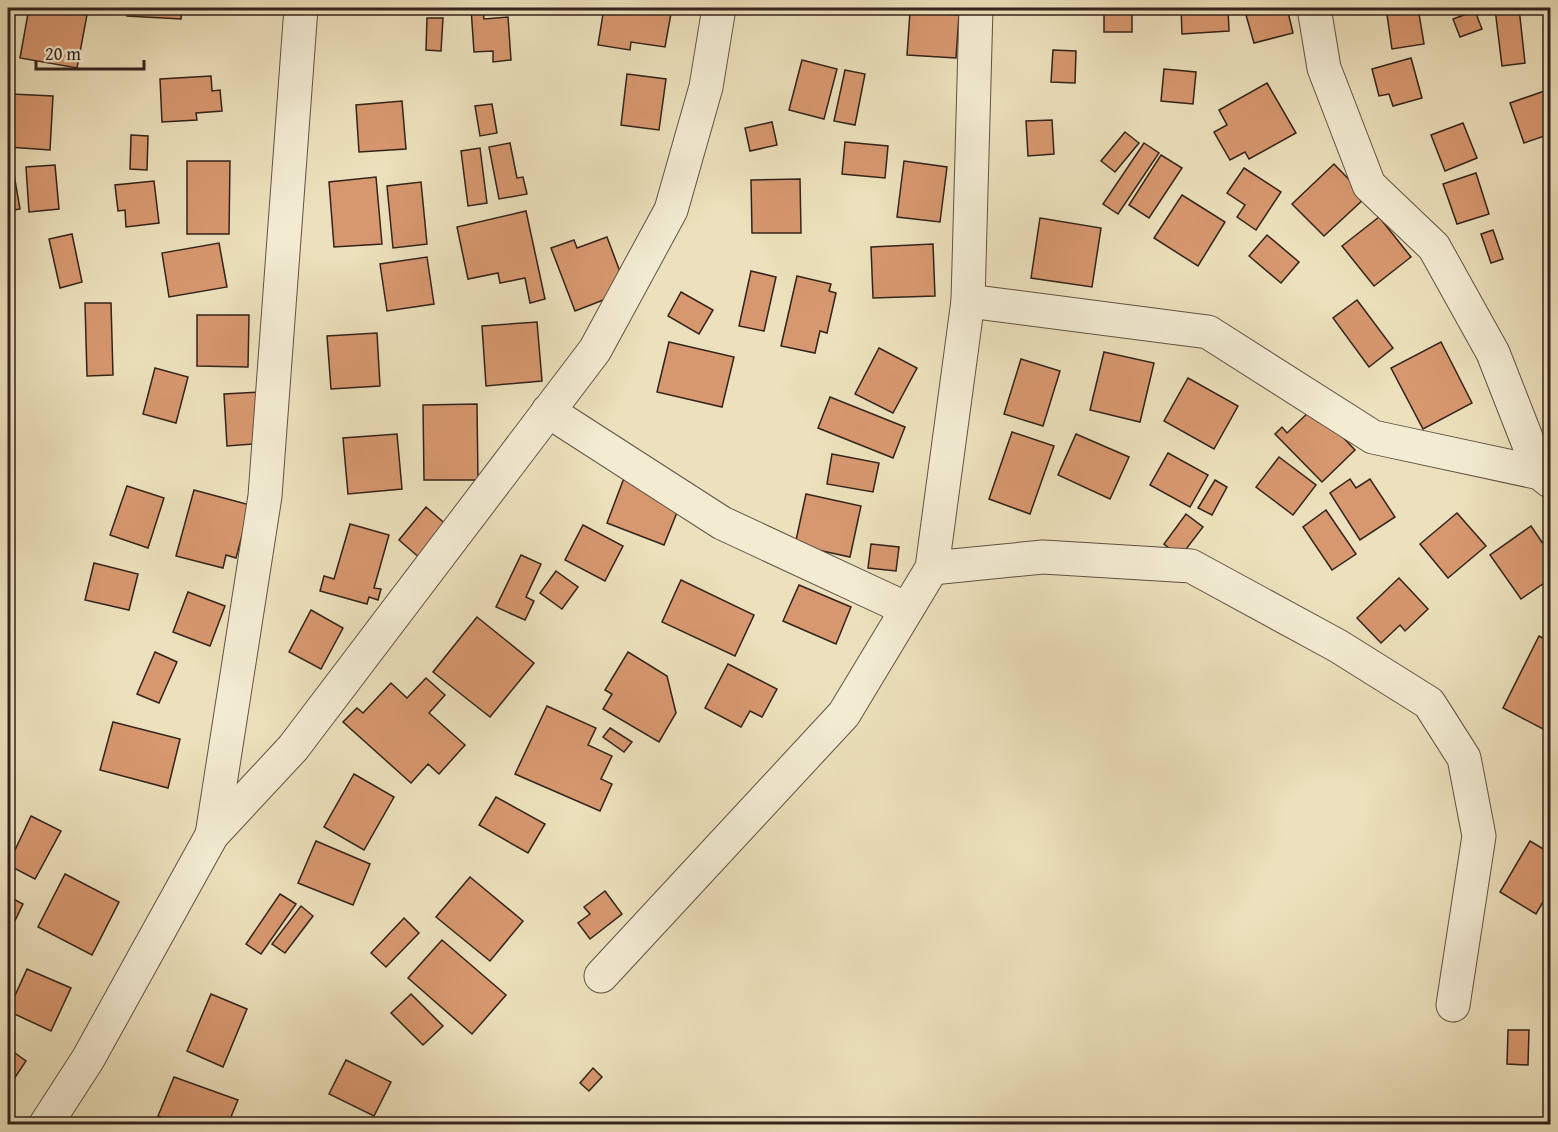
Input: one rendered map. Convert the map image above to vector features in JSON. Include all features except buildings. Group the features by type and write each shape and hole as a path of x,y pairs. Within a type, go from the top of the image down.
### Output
{"street":[{"path":"212,836 265,496 301,8"},
{"path":"46,1125 88,1059 212,836 292,748 595,350 671,210 706,87 719,8"},
{"path":"601,976 843,714 932,568 968,301 976,8"},
{"path":"1314,8 1324,68 1369,185 1434,247 1493,353 1545,477"},
{"path":"968,301 1208,332 1372,436 1545,477"},
{"path":"548,411 722,523 907,609"},
{"path":"932,568 1043,557 1191,566 1338,646 1428,703 1464,758 1479,836 1453,1005"}]}
